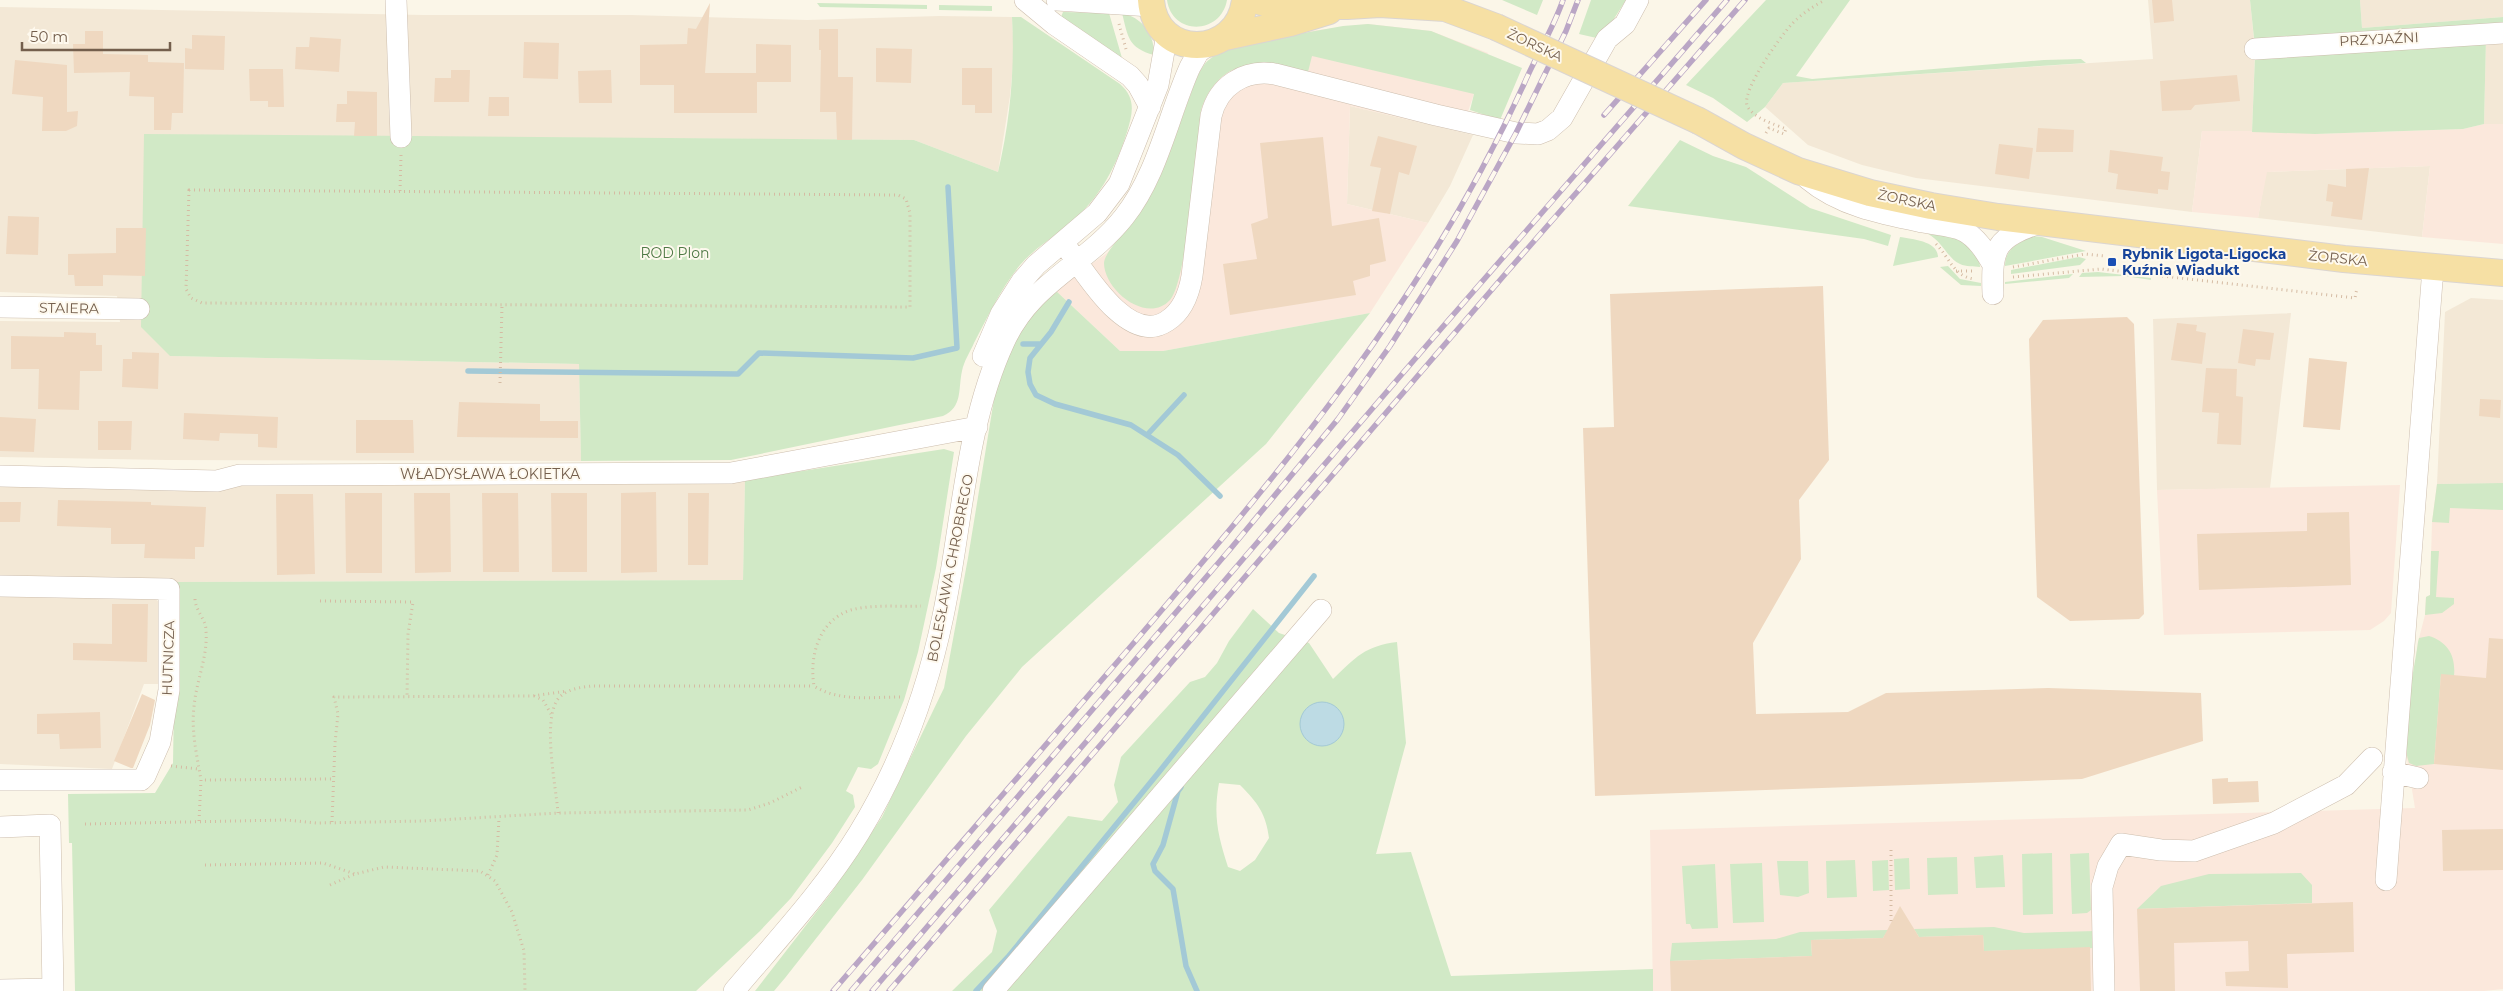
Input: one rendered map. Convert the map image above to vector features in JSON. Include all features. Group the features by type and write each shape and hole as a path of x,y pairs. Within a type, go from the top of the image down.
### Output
{"main road":[{"path":"1151,3 1157,22 1167,34 1189,44 1216,41 1241,18 1246,0"},
{"name":"ŻORSKA","path":"1255,0 1272,5 1440,4 1496,27 1700,121 1744,146 1798,171 1892,198 1969,213 2042,222 2344,259 2503,273"},
{"name":"ŻORSKA","path":"1216,41 1290,23 1346,6"}],"street":[{"path":"396,0 401,137"},
{"path":"1026,0 1054,24 1130,76 1138,85 1150,107"},
{"path":"1057,0 1151,3"},
{"path":"1063,242 1106,301 1129,320 1146,326 1157,326 1168,321 1177,313 1186,298 1192,276 1213,109 1222,91 1237,80 1254,74 1275,74 1350,95 1529,136 1548,130 1562,118 1607,39 1625,24 1638,0"},
{"name":"PRZYJAŹNI","path":"2255,48 2503,33"},
{"name":"BOLESŁAWA CHROBREGO","path":"977,422 978,379 992,332 1022,281 1036,265 1097,213 1114,194 1130,160 1150,107 1162,70 1167,34"},
{"name":"BOLESŁAWA CHROBREGO","path":"734,991 813,896 852,843 881,793 904,744 924,694 938,641 977,422 998,354 1016,319 1039,291 1111,231 1142,190 1190,67 1198,53 1216,41"},
{"path":"1798,171 1822,190 1839,199 1875,211 1964,231 1983,248 1992,276"},
{"path":"1992,276 2004,240 2013,233 2042,222"},
{"path":"2386,880 2433,268"},
{"name":"STAIERA","path":"0,307 139,309"},
{"name":"WŁADYSŁAWA ŁOKIETKA","path":"0,476 217,481 240,475 731,473 977,422"},
{"name":"HUTNICZA","path":"0,586 169,589 169,690 160,742 141,780 0,780"},
{"path":"994,991 1321,610"},
{"path":"2104,991 2102,887 2108,866 2121,844 2160,850 2194,851 2274,823 2346,785 2372,758"},
{"path":"2393,772 2418,778"},
{"path":"0,827 50,825 53,990 0,990"}],"path":[{"path":"1766,133 1769,128 1784,134 1786,129 1755,114 1748,106 1747,94 1771,51 1791,25 1804,13 1825,0"},
{"path":"1117,18 1127,51"},
{"path":"400,191 401,137"},
{"path":"189,190 889,195 902,197 909,207 910,307 502,305 202,303 195,301 187,293 189,190"},
{"path":"2105,256 2085,254 1992,276 1956,271 1967,278 2101,269 2355,298 2357,288"},
{"path":"500,383 502,305"},
{"path":"195,600 196,609 204,621 206,630 206,649 194,707 194,739 201,780 199,821"},
{"path":"320,601 413,602 408,634 407,697"},
{"path":"814,686 813,654 823,632 839,615 861,608 921,606"},
{"path":"332,822 338,714 334,697 533,696 593,686 814,686 825,694 838,696 908,698"},
{"path":"558,813 552,771 552,716 554,707 560,698 572,690"},
{"path":"533,696 543,700 552,716"},
{"path":"150,764 199,769"},
{"path":"201,780 333,779"},
{"path":"85,824 286,820 332,822 499,818 558,813 748,810 802,787"},
{"path":"488,875 498,855 499,818"},
{"path":"1891,850 1891,923"},
{"path":"205,865 323,863 355,874"},
{"path":"330,885 355,874 384,867 480,870 495,881 507,899 519,933 526,962 525,991"}],"shaded area":[{"path":"2148,0 2250,0 2255,49 2252,132 2202,131 2192,212 1916,178 1862,165 1808,145 1765,107 1783,83 2153,59"},
{"path":"2360,0 2503,0 2503,17 2362,28"},
{"path":"0,7 424,15 631,15 807,20 939,16 1012,17 1014,56 1010,96 998,172 914,140 240,136 170,356 579,364 581,461 167,460 0,457 0,321 120,322 117,296 0,292"},
{"path":"1368,24 1431,31 1488,53 1461,132 1350,106 1347,204 1428,223 1370,313 1163,351 1120,351 1055,290 1107,253 1139,215 1158,181 1201,70 1211,58 1232,48 1310,31"},
{"path":"2503,38 2503,124 2484,124 2486,39"},
{"path":"1350,106 1473,135 1450,186 1428,223 1347,204"},
{"path":"2484,124 2503,124 2503,244 2422,237 2430,166 2267,172 2258,218 2192,212 2202,131 2286,131 2315,134 2463,129"},
{"path":"2430,166 2422,237 2258,218 2266,172"},
{"path":"2471,298 2503,300 2503,483 2437,484 2445,312"},
{"path":"2291,313 2270,488 2157,490 2153,319"},
{"path":"745,480 743,580 176,582 151,595 160,603 158,684 144,684 112,769 0,764 0,483 161,487"},
{"path":"2503,483 2503,989 2484,991 1653,991 1650,830 2415,808 2406,753 2407,725 2418,642 2425,615 2426,597 2430,595 2432,522 2437,484"},
{"path":"2400,485 2391,613 2384,621 2370,630 2164,635 2157,490"}],"green space":[{"path":"1167,0 1227,0 1223,12 1216,20 1207,25 1197,27 1187,25 1178,20 1171,12"},
{"path":"1502,0 1543,0 1537,15"},
{"path":"1591,0 1626,0 1601,39 1579,34"},
{"path":"1766,0 1850,0 1796,76 1812,79 2044,60 2081,59 2086,63 1783,83 1765,107 1747,122 1713,98 1686,85"},
{"path":"2250,0 2360,0 2362,28 2503,17 2503,28 2263,43 2260,38 2254,38"},
{"path":"817,3 927,5 927,9 820,7"},
{"path":"939,5 992,6 992,11 939,10"},
{"path":"1063,12 1109,13 1122,58 1061,17"},
{"path":"1122,13 1135,18 1146,28 1152,40 1154,55 1139,49 1130,40"},
{"name":"ROD Plon","path":"1012,17 1021,17 1120,84 1131,100 1131,118 1117,160 1095,197 1076,218 1025,260 1007,283 966,360 962,371 957,403 954,408 943,416 731,460 581,461 579,364 170,356 141,327 144,134 914,140 998,172 1006,134 1011,95"},
{"path":"1368,24 1431,31 1522,68 1500,120 1470,110 1474,94 1312,56 1308,72 1245,66 1237,68 1217,82 1201,110 1186,241 1176,288 1170,300 1161,307 1150,309 1128,301 1119,293 1111,284 1104,263 1115,242 1143,208 1153,191 1169,154 1196,79 1204,65 1224,51 1247,43 1343,26"},
{"path":"2486,39 2484,124 2463,129 2315,134 2252,132 2255,55"},
{"path":"1680,140 1713,156 1746,167 1810,208 1891,235 1888,246 1864,239 1628,206"},
{"path":"1928,234 1959,239 1976,256 1980,267 1965,266 1956,262"},
{"path":"2033,236 2086,251 2005,266 2010,250"},
{"path":"1900,237 1929,244 1934,247 1938,257 1893,266"},
{"path":"2079,257 2086,259 2080,265 2011,274 2011,270"},
{"path":"1948,266 1960,279 1981,283 1981,286 1961,285 1940,267"},
{"path":"2098,272 2151,278 2151,280 2125,276 2079,277 2082,273"},
{"path":"2073,274 2069,278 2005,284 2005,282"},
{"path":"1055,290 1120,351 1163,351 1370,313 1266,444 1022,667 966,736 862,880 785,978 774,991 755,991 831,893 882,817 944,688 968,558 997,381 1011,342 1030,311"},
{"path":"944,449 954,452 936,568 918,652 904,700 878,764 871,769 858,767 846,791 853,795 855,807 832,843 791,898 760,931 696,991 75,991 72,843 69,843 68,794 155,793 173,763 176,582 743,580 745,480"},
{"path":"2503,483 2503,510 2450,508 2449,523 2432,522 2437,484"},
{"path":"2431,551 2439,551 2436,597 2454,598 2454,604 2442,613 2425,615 2426,597 2430,595"},
{"path":"1253,609 1279,633 1309,643 1333,679 1348,664 1362,654 1377,646 1397,642 1406,743 1376,854 1411,852 1451,976 1653,969 1653,991 952,991 992,952 997,931 989,910 1068,816 1102,821 1118,802 1114,785 1121,757 1190,682 1205,677 1217,663 1229,641","holes":["1219,783 1240,785 1260,809 1266,822 1269,838 1255,860 1240,871 1228,867 1217,826 1216,806"]},
{"path":"2429,636 2446,646 2454,662 2454,676 2441,675 2434,764 2416,766 2409,763 2406,751 2406,721 2419,638"},
{"path":"2052,853 2053,914 2023,915 2022,854"},
{"path":"2089,853 2091,910 2087,913 2072,914 2070,854"},
{"path":"2003,855 2005,887 1976,888 1974,857"},
{"path":"1957,857 1958,894 1928,895 1927,858"},
{"path":"1909,858 1910,889 1895,890 1894,859"},
{"path":"1855,860 1857,897 1827,898 1826,861"},
{"path":"1888,860 1889,890 1873,891 1872,861"},
{"path":"1777,861 1808,861 1809,893 1798,897 1780,895"},
{"path":"1762,863 1764,922 1733,923 1730,864"},
{"path":"1715,864 1718,928 1692,929 1690,924 1686,924 1682,866"},
{"path":"2301,873 2312,885 2312,903 2137,909 2161,886 2209,874"},
{"path":"1994,927 2024,933 2095,931 2096,948 1984,951 1983,935 1919,937 1914,929"},
{"path":"1888,930 1883,938 1811,940 1812,956 1670,961 1672,943 1776,939 1800,932"}],"water":[{"path":"1318,702 1326,702 1338,708 1344,724 1338,740 1326,746 1318,746 1306,740 1300,728 1300,720 1306,708"}],"building":[{"path":"2152,0 2172,0 2174,21 2154,23"},
{"path":"710,3 705,73 756,73 756,44 791,45 791,82 757,82 757,113 674,113 674,85 640,85 640,45 687,44 688,28 696,29"},
{"path":"819,29 838,29 838,77 853,77 852,140 837,140 836,112 820,112 821,50 819,50"},
{"path":"85,31 103,31 103,54 148,55 148,62 184,63 183,113 172,113 171,130 154,130 154,97 129,96 130,72 74,73 73,44 85,44"},
{"path":"192,35 225,36 224,70 185,69 185,48 192,49"},
{"path":"310,37 341,39 339,72 295,69 296,47 309,47"},
{"path":"524,42 559,43 558,79 523,78"},
{"path":"876,48 912,49 911,83 876,82"},
{"path":"15,60 67,65 67,112 78,111 77,126 66,131 42,131 43,97 12,94"},
{"path":"962,68 992,68 992,113 975,113 975,105 962,105"},
{"path":"249,69 283,69 284,107 268,107 268,101 250,101"},
{"path":"451,70 470,70 469,102 434,102 435,78 451,78"},
{"path":"611,70 612,103 579,103 578,71"},
{"path":"2237,75 2240,101 2195,105 2191,110 2162,111 2160,81"},
{"path":"347,91 377,92 377,136 354,136 355,122 336,122 337,104 347,104"},
{"path":"489,97 509,97 509,116 488,116"},
{"path":"2038,128 2074,130 2073,152 2036,152"},
{"path":"1378,136 1417,146 1409,175 1399,172 1390,214 1372,211 1381,168 1370,166"},
{"path":"1323,137 1332,226 1379,218 1386,261 1370,265 1370,276 1353,281 1356,295 1230,315 1223,264 1257,259 1251,224 1268,218 1260,143"},
{"path":"1999,144 2033,148 2029,179 1995,174"},
{"path":"2110,150 2163,157 2161,171 2170,172 2168,190 2158,189 2158,194 2116,189 2118,174 2108,172"},
{"path":"2369,168 2362,220 2331,216 2333,202 2326,201 2328,184 2346,187 2346,169"},
{"path":"8,216 39,217 38,255 6,254"},
{"path":"116,228 146,228 145,276 103,275 103,286 75,286 74,275 68,275 68,254 116,253"},
{"path":"1823,286 1829,460 1799,500 1801,559 1753,643 1756,714 1848,712 1886,693 2048,688 2201,693 2203,741 2082,779 1595,796 1583,428 1614,427 1610,294"},
{"path":"2127,317 2134,324 2144,614 2139,619 2070,621 2037,597 2029,339 2043,320"},
{"path":"2177,323 2197,325 2196,331 2206,333 2202,364 2171,360"},
{"path":"2243,329 2274,333 2270,360 2256,359 2255,366 2238,363"},
{"path":"64,332 96,333 96,345 102,345 102,371 80,371 79,410 38,409 39,369 11,369 11,336 64,337"},
{"path":"132,352 159,353 158,389 122,387 123,359 132,359"},
{"path":"2309,358 2347,362 2340,430 2303,427"},
{"path":"2206,368 2237,369 2236,396 2243,397 2241,445 2217,444 2219,413 2202,412"},
{"path":"2480,399 2501,400 2500,418 2479,416"},
{"path":"459,402 540,404 540,421 578,421 578,438 457,437"},
{"path":"184,413 278,417 277,448 258,447 258,434 220,433 219,441 183,439"},
{"path":"0,417 36,419 34,452 0,451"},
{"path":"356,420 413,420 414,453 356,453"},
{"path":"98,421 132,421 131,450 98,450"},
{"path":"656,492 657,572 621,573 621,493"},
{"path":"345,493 382,493 382,573 346,573"},
{"path":"414,493 450,493 451,572 415,573"},
{"path":"482,493 518,493 519,572 483,572"},
{"path":"551,493 587,493 587,572 552,572"},
{"path":"688,493 709,493 708,565 688,565"},
{"path":"276,494 313,494 315,574 277,575"},
{"path":"58,500 151,502 151,505 206,507 204,547 195,547 195,559 144,558 145,544 111,544 111,528 57,526"},
{"path":"0,502 21,502 20,522 0,522"},
{"path":"2349,512 2351,585 2199,590 2197,534 2307,531 2307,513"},
{"path":"112,604 148,604 147,662 73,660 73,643 112,644"},
{"path":"2489,638 2503,639 2503,770 2434,764 2441,674 2486,678"},
{"path":"142,694 155,700 150,725 133,768 131,768 114,761"},
{"path":"100,712 101,748 60,749 59,734 37,734 37,714"},
{"path":"2228,778 2228,782 2258,781 2259,802 2213,804 2212,779"},
{"path":"2503,829 2503,870 2443,871 2442,830"},
{"path":"2353,902 2354,952 2287,954 2288,988 2226,986 2225,972 2249,971 2248,941 2174,943 2175,991 2140,991 2137,909"},
{"path":"1900,906 1919,937 1983,935 1984,951 2090,947 2091,991 1671,991 1670,961 1812,956 1811,940 1883,938"}],"waterway":[{"path":"468,371 738,374 759,353 913,358 957,348 948,187"},
{"path":"1069,302 1051,332 1030,358 1028,372 1030,384 1036,395 1055,404 1131,425 1178,455 1220,496"},
{"path":"1023,344 1040,344"},
{"path":"1147,435 1184,395"},
{"path":"976,991 1008,957 1159,772 1314,576"},
{"path":"1181,787 1178,791 1163,845 1153,864 1155,871 1173,889 1186,966 1197,991"}],"railway":[{"path":"833,991 1194,573 1248,508 1351,375 1399,307 1444,236 1486,162 1563,0"},
{"path":"851,991 1232,547 1338,419 1390,346 1457,241 1516,133 1566,31 1578,0"},
{"path":"1604,115 1706,0"},
{"path":"872,991 1433,338 1727,0"},
{"path":"889,991 1507,272 1745,0"}],"place":[{"name":"Rybnik Ligota-Ligocka Kuźnia Wiadukt","path":"2112,262"}]}
